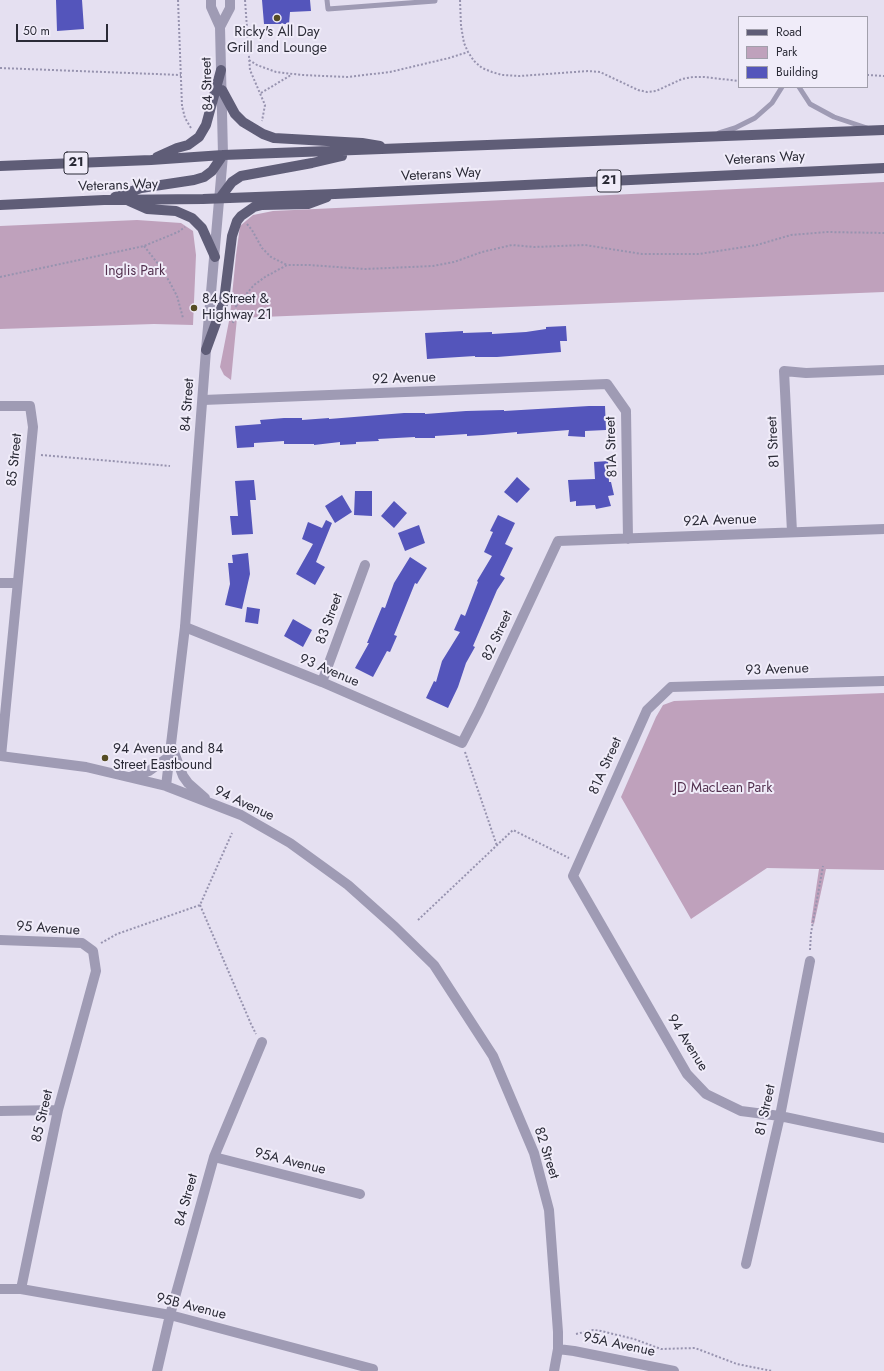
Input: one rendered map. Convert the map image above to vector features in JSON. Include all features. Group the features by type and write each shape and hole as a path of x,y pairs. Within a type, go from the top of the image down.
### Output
{"main road":[{"path":"151,160 177,148 188,145 199,137 206,125 221,70"},
{"path":"222,90 235,114 243,122 274,138 362,143 399,149"},
{"name":"Veterans Way","path":"0,166 151,160 223,155 364,151 880,130"},
{"path":"220,198 232,182 241,176 312,163 364,151"},
{"path":"104,200 140,188 194,180 204,177 212,171 223,155"},
{"name":"Veterans Way","path":"0,205 104,200 335,194 884,168"},
{"path":"206,350 224,302 232,236 237,221 241,216 254,207 262,205 308,204 335,194"},
{"path":"126,200 147,209 176,211 192,218 202,228 215,257"}],"street":[{"name":"84 Street","path":"166,786 185,627 206,350 223,155 220,26 211,7 211,0"},
{"path":"220,26 230,8 230,0"},
{"name":"81 Street","path":"792,532 784,371 806,373 884,370"},
{"name":"92 Avenue","path":"203,400 607,384"},
{"name":"81A Street","path":"607,384 626,411 628,539"},
{"name":"85 Street","path":"0,406 30,406 33,427 0,756"},
{"name":"92A Avenue","path":"558,541 884,529"},
{"name":"82 Street","path":"462,743 558,541"},
{"name":"83 Street","path":"322,682 365,565"},
{"path":"0,583 17,583"},
{"name":"93 Avenue","path":"185,627 322,682 462,743"},
{"name":"93 Avenue","path":"671,687 884,681"},
{"name":"81A Street","path":"578,865 647,710 671,687"},
{"path":"171,743 183,776 188,783 210,803"},
{"name":"94 Avenue","path":"0,756 86,767 130,777 166,786 241,815 290,843 348,885 395,927 434,965"},
{"path":"130,777 149,771 170,756"},
{"name":"94 Avenue","path":"578,865 573,876 687,1074 706,1094 741,1111 780,1116 884,1138"},
{"name":"95 Avenue","path":"0,940 82,943 91,950"},
{"name":"85 Street","path":"21,1289 58,1110 96,971 91,950"},
{"name":"81 Street","path":"746,1264 780,1116 810,962"},
{"name":"82 Street","path":"434,965 493,1056 534,1153 549,1210 558,1349 554,1371"},
{"name":"84 Street","path":"157,1371 170,1315 214,1157 262,1042"},
{"path":"0,1111 58,1110"},
{"name":"95A Avenue","path":"214,1157 360,1194"},
{"name":"95B Avenue","path":"0,1289 21,1289 170,1315 373,1369"},
{"name":"95A Avenue","path":"558,1349 574,1350 674,1371"}],"lane":[{"path":"327,0 328,10 435,0"},
{"path":"707,137 734,128 755,118 764,112 772,103 781,88"},
{"path":"800,88 810,104 834,117 880,130"}],"path":[{"path":"178,0 182,106 185,118 190,127 199,137"},
{"path":"244,0 248,60 250,70 265,105 264,118 258,131"},
{"path":"460,0 461,26 464,43 468,52 474,61 482,68 502,75 520,76 588,71 600,72 638,90 647,92 656,91 676,81 693,77 738,81"},
{"path":"248,60 267,69 292,74 347,77 390,72 468,52"},
{"path":"0,68 181,75"},
{"path":"261,93 292,74"},
{"path":"868,75 884,76"},
{"path":"241,216 252,230 262,248 271,257 287,265 365,269 433,266 454,262 482,252 512,245 585,245 642,254 699,254 757,245 791,235 827,232 884,233"},
{"path":"0,277 144,246 178,232 192,218"},
{"path":"144,246 159,264 169,281 177,296 183,318"},
{"path":"236,306 254,286 265,277 287,265"},
{"path":"30,455 170,466"},
{"path":"462,743 497,846"},
{"path":"418,920 513,830 565,856 578,865"},
{"path":"91,950 117,934 200,904 232,833"},
{"path":"810,962 811,933 823,866"},
{"path":"200,904 251,1024 262,1042"},
{"path":"576,1334 592,1330 623,1336 660,1349 695,1348 737,1364 772,1371"}],"green space":[{"path":"884,182 884,292 237,318 231,380 224,375 220,367 230,316 240,226 253,215 273,211"},
{"name":"Inglis Park","path":"137,220 181,223 193,231 196,255 193,325 154,324 0,329 0,226"},
{"name":"JD MacLean Park","path":"884,693 884,870 826,869 814,924 811,923 819,869 767,868 691,919 621,797 656,717 663,705 674,701"}],"building":[{"path":"56,0 82,0 84,29 57,31"},
{"name":"Ricky's All Day Grill and Lounge","path":"262,0 310,0 311,11 290,12 289,24 264,24"},
{"path":"566,326 567,341 560,341 561,352 497,357 475,356 427,359 425,333 463,331 463,333 492,332 492,334 526,332 546,329 546,327"},
{"path":"605,406 606,430 585,431 585,437 568,436 569,430 467,436 467,434 435,436 435,438 415,437 378,439 379,441 356,442 356,444 340,445 340,442 314,445 284,444 284,441 254,443 254,447 237,448 235,426 261,424 260,420 284,418 302,418 302,420 329,419 404,413 425,414"},
{"path":"608,461 609,482 611,482 614,495 608,496 611,506 596,509 595,505 576,506 576,501 570,502 568,480 595,479 594,462"},
{"path":"517,477 530,489 517,503 504,492"},
{"path":"254,480 256,500 250,500 253,534 232,535 230,516 238,516 235,481"},
{"path":"355,491 372,491 372,516 354,515"},
{"path":"342,495 352,512 335,523 325,506"},
{"path":"394,501 407,513 394,528 381,516"},
{"path":"498,515 515,523 505,544 513,548 500,575 505,578 497,590 473,646 475,647 466,663 458,687 448,708 426,698 434,681 436,682 442,661 460,632 454,630 461,614 465,616 478,582 477,581 492,556 484,552 493,532 490,531"},
{"path":"326,520 332,523 316,562 325,567 315,585 296,574 313,544 302,539 308,522 322,528"},
{"path":"419,525 425,543 405,551 398,533"},
{"path":"248,553 250,574 242,609 225,605 230,584 228,563 233,563 232,555"},
{"path":"410,557 427,568 417,584 415,583 394,635 397,636 390,652 387,651 373,677 355,668 369,643 367,643 382,607 385,608 394,583"},
{"path":"247,607 260,609 258,624 245,622"},
{"path":"293,619 312,630 303,647 284,636"}],"place":[{"name":"Ricky's All Day Grill and Lounge","path":"277,18"},
{"name":"84 Street & Highway 21","path":"194,308"},
{"name":"94 Avenue and 84 Street Eastbound","path":"105,758"}]}
